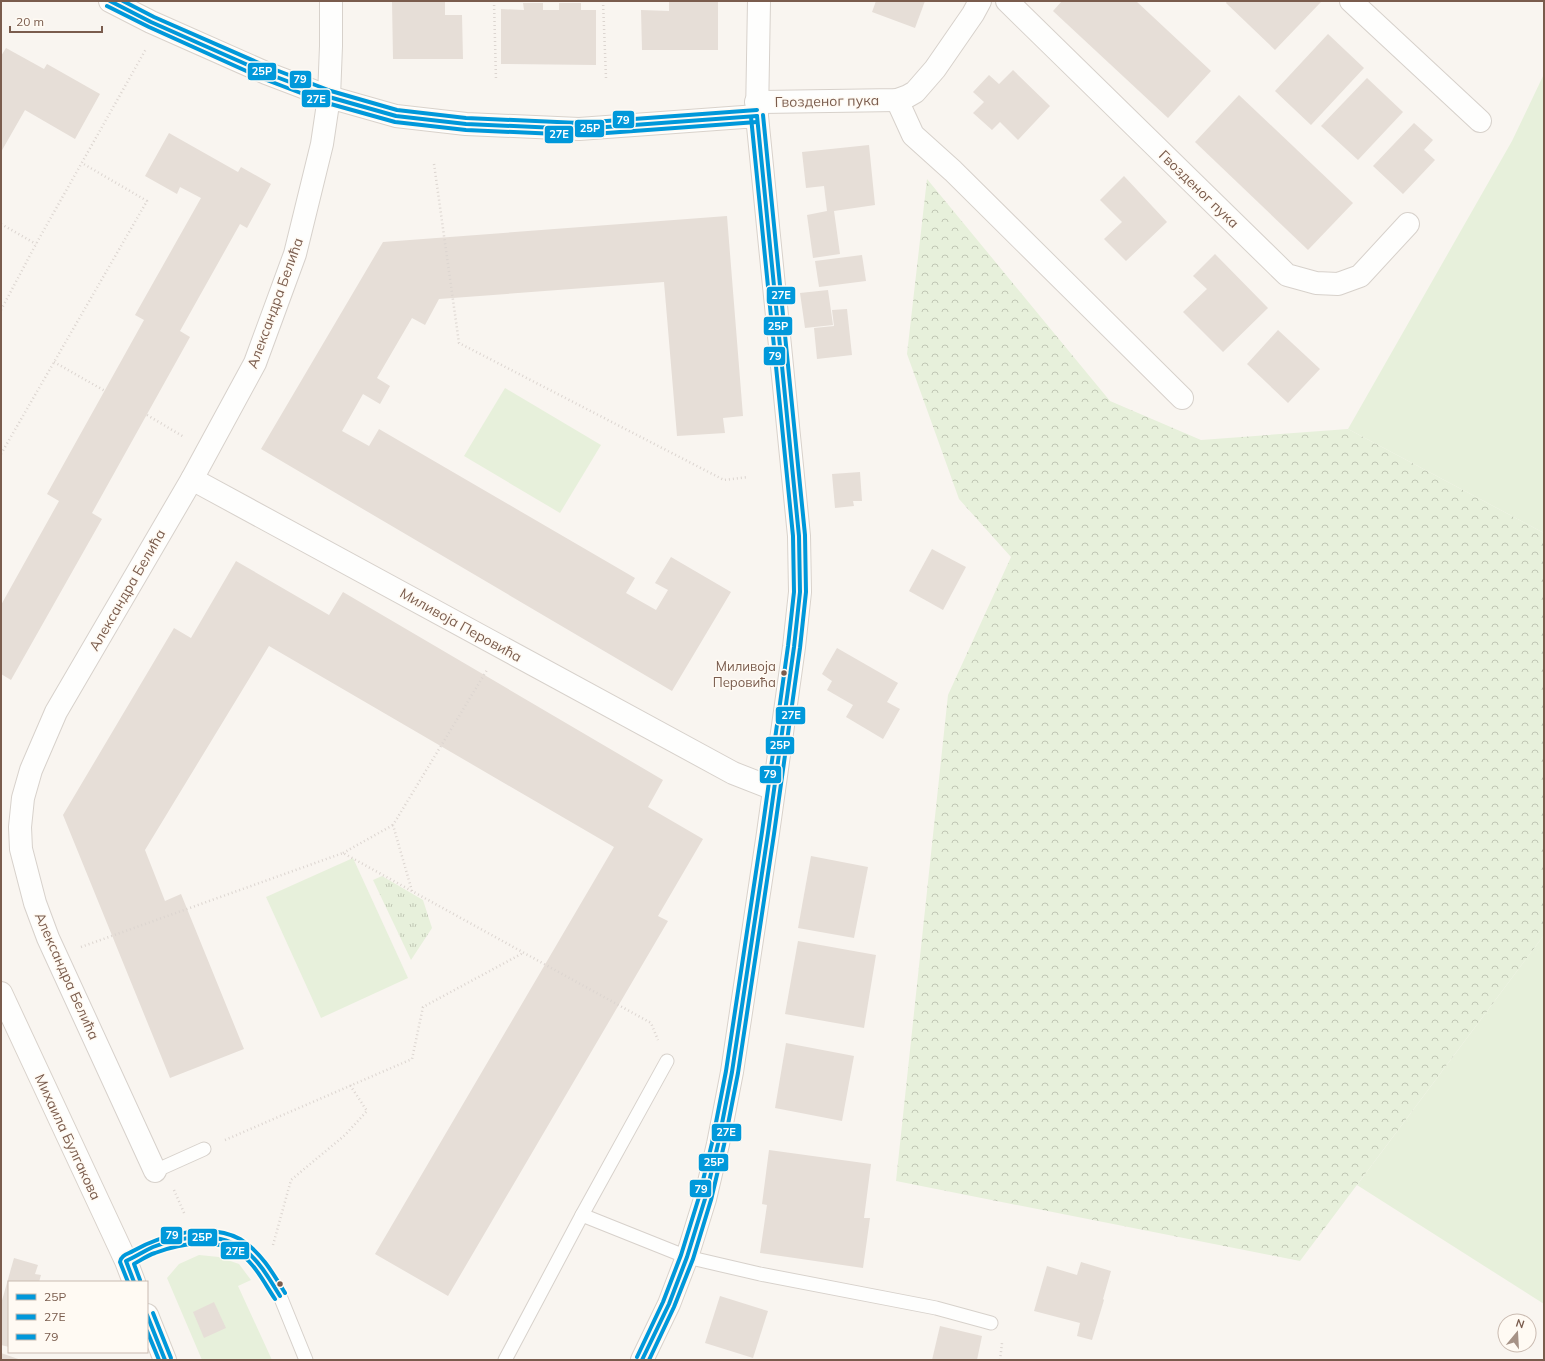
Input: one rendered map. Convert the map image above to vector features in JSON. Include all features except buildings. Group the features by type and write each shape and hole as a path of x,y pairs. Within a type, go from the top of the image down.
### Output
{"street":[{"name":"Гвозденог пука","path":"110,1 159,26 266,73 329,97 396,116 466,124 579,128 757,109 897,100 915,92 935,68 973,14 980,1"},
{"name":"Александра Белића","path":"155,1171 56,956 35,903 21,849 20,826 24,798 31,770 56,712 192,479 255,363 295,254 322,144 329,97 331,1"},
{"path":"642,1360 669,1304 688,1257 718,1144 730,1079 768,833 800,592 800,560 757,109 759,1"},
{"name":"Гвозденог пука","path":"1007,1 1287,275 1316,283 1338,284 1360,276 1408,224"},
{"path":"1351,1 1480,121"},
{"name":"Гвозденог пука","path":"897,100 913,135 953,171 1182,398"},
{"name":"Миливоја Перовића","path":"192,479 733,773 774,789"},
{"name":"Михаила Булгакова","path":"1,993 126,1261 134,1281"},
{"path":"148,1318 165,1360"}],"lane":[{"path":"505,1360 666,1061"},
{"path":"155,1171 204,1149"},
{"path":"582,1215 688,1257 760,1274 936,1308 991,1323"},
{"path":"126,1261 153,1248 187,1238 222,1239 244,1249 261,1267 280,1296 306,1360"}],"path":[{"path":"494,1 496,80"},
{"path":"603,1 606,78"},
{"path":"1,310 36,244 159,26"},
{"path":"1,454 147,201 82,163"},
{"path":"434,164 459,343 724,480 748,477"},
{"path":"1,224 36,244"},
{"path":"54,362 105,391"},
{"path":"146,415 207,450"},
{"path":"56,956 342,853 393,825 501,647"},
{"path":"393,825 412,891"},
{"path":"342,853 651,1023"},
{"path":"204,1149 350,1085 412,1060 423,1007 523,953"},
{"path":"272,1248 291,1180 345,1135 367,1111 350,1085"}],"green space":[{"path":"1544,74 1544,533 1348,429 1512,141"},
{"path":"927,179 1110,401 1201,440 1348,429 1544,533 1544,935 1300,1261 896,1181 948,695 1011,557 959,499 907,354"},
{"path":"505,388 601,445 560,513 464,456"},
{"path":"353,858 408,978 321,1018 266,897"},
{"path":"382,876 423,900 432,928 411,960 373,880"},
{"path":"1544,935 1544,1304 1357,1185"},
{"path":"199,1255 219,1257 239,1264 251,1280 238,1286 272,1360 202,1360 167,1278 179,1264"}],"transit line":[{"name":"25P","path":"110,1 151,22 266,73 329,97 396,116 466,124 579,129 757,116"},
{"name":"79","path":"123,1 154,17 268,67 331,91 397,110 466,118 579,123 757,110"},
{"name":"27E","path":"107,6 149,27 264,79 327,103 395,122 466,130 579,135 757,122"},
{"name":"27E","path":"649,1360 674,1307 693,1259 711,1200 724,1145 738,1073 774,834 800,648 806,592 805,535 763,115"},
{"name":"25P","path":"642,1360 669,1304 687,1257 705,1199 718,1144 732,1072 768,833 794,647 800,592 799,536 757,116"},
{"name":"79","path":"637,1357 663,1302 681,1255 699,1197 712,1143 726,1071 762,832 794,592 793,536 751,117"},
{"name":"79","path":"128,1281 120,1262 125,1255 144,1245 171,1236 200,1231 214,1231 228,1234 240,1239 254,1250 266,1263 285,1293"},
{"name":"25P","path":"134,1281 126,1261 164,1243 188,1238 212,1238 224,1240 245,1250 260,1266 280,1296"},
{"name":"27E","path":"140,1280 134,1264 147,1256 165,1249 188,1244 211,1244 233,1249 247,1259 275,1299"},
{"name":"79","path":"153,1313 171,1358"},
{"name":"25P","path":"148,1318 165,1360"},
{"name":"27E","path":"148,1333 159,1360"}],"place":[{"name":"Миливоја Перовића","path":"784,673"}]}
